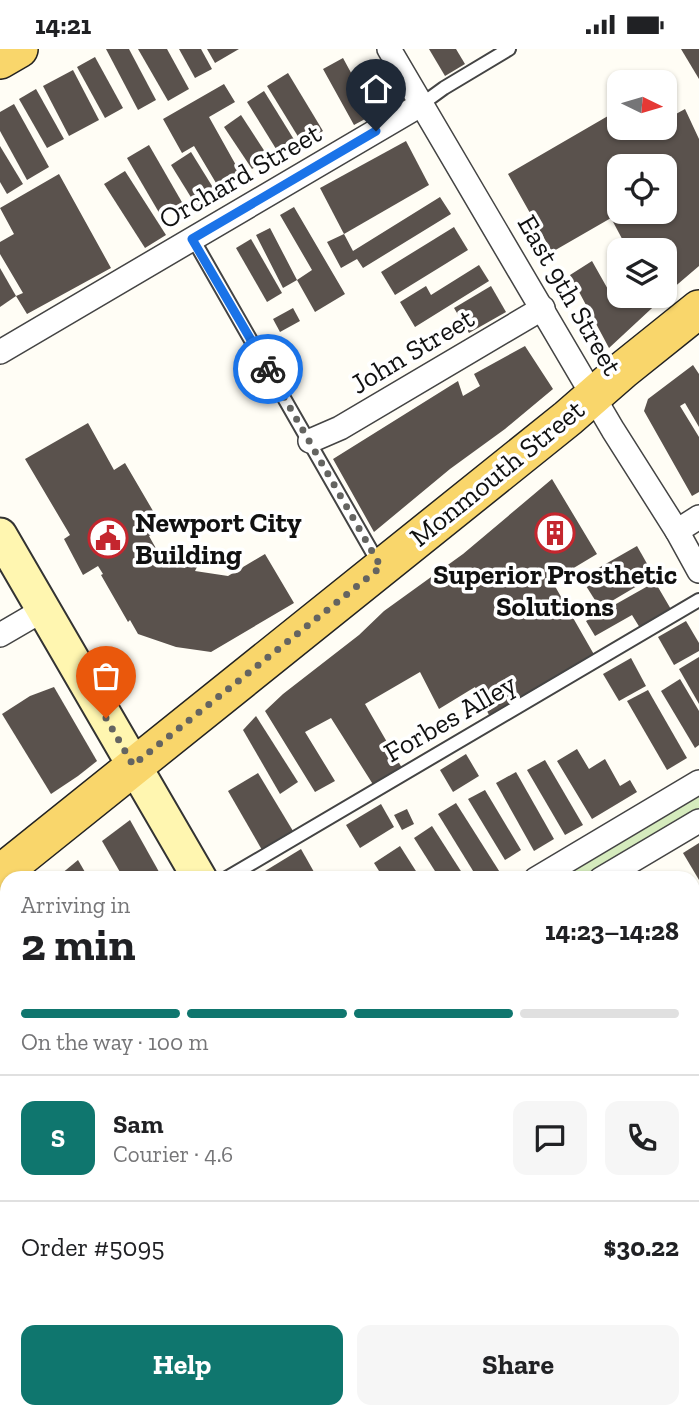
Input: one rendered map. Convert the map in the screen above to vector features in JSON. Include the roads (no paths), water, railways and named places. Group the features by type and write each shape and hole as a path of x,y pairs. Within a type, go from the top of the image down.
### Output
{"main road":[{"path":"0,60 19,49"},
{"name":"Monmouth Street","path":"10,871 133,765 568,418 593,394 699,309"},
{"path":"0,535 195,871"}],"street":[{"name":"East 9th Street","path":"389,49 699,571"},
{"name":"Orchard Street","path":"0,352 422,104"},
{"name":"John Street","path":"310,441 340,428 543,308"},
{"path":"677,531 699,517"},
{"path":"0,635 43,610"},
{"path":"549,871 699,782"},
{"path":"615,871 699,821"}],"lane":[{"name":"Orchard Street","path":"422,104 509,49"},
{"path":"192,239 381,567"},
{"name":"Forbes Alley","path":"239,871 699,600"}],"place":[{"name":"Superior Prosthetic Solutions","path":"555,533"},
{"name":"Newport City Building","path":"108,538"}]}
